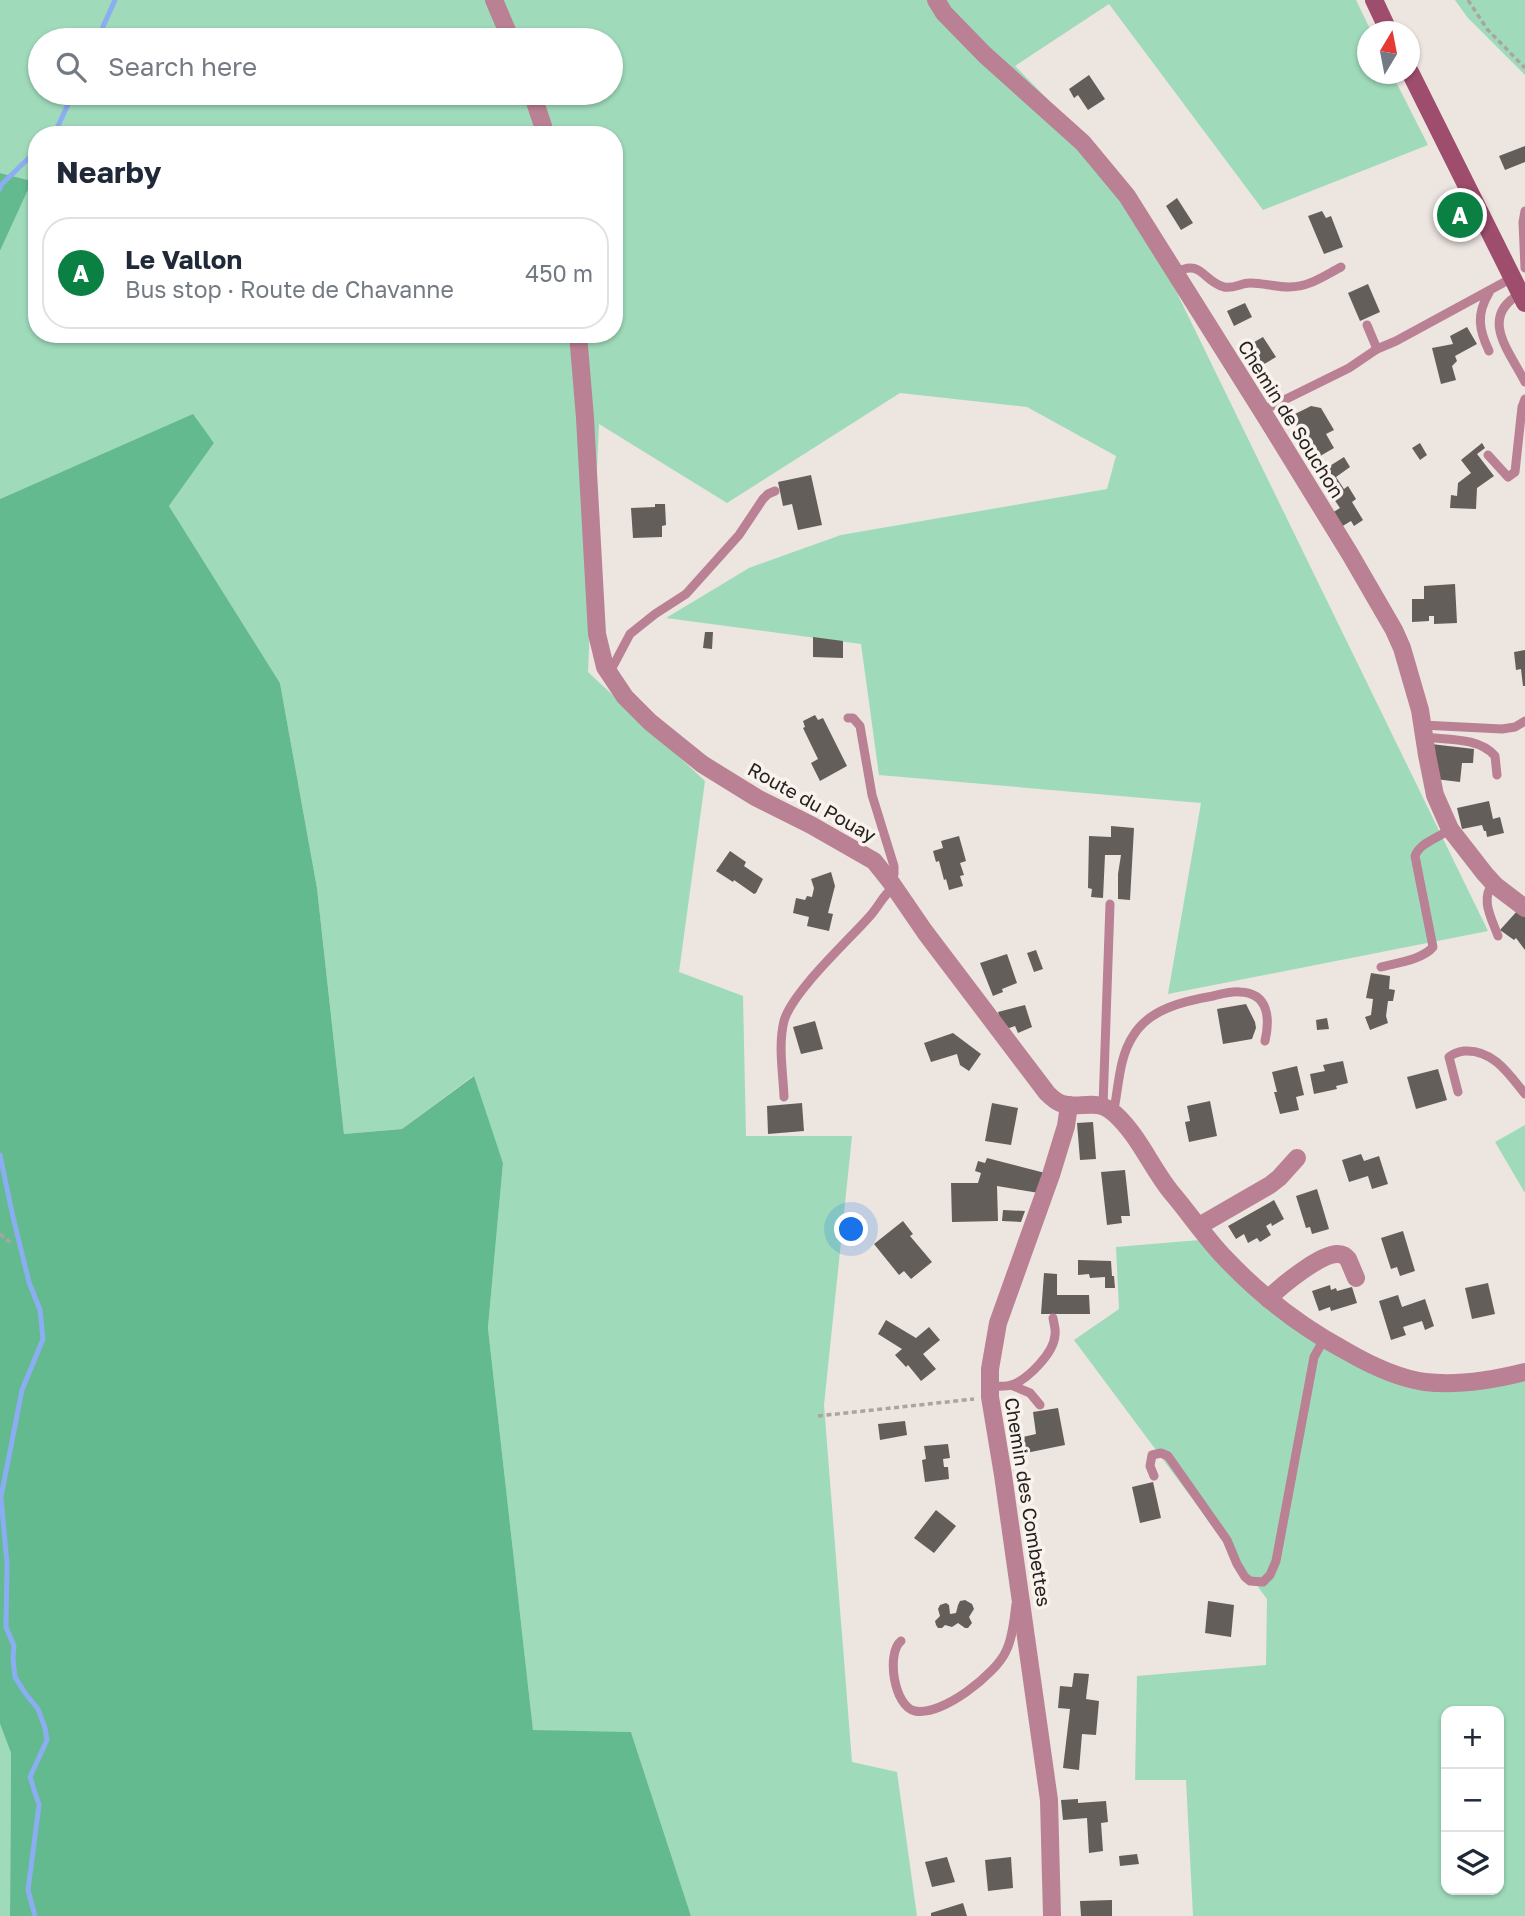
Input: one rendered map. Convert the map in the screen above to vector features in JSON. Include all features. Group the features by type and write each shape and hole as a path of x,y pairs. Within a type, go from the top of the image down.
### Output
{"main road":[{"path":"1374,0 1384,21"},
{"path":"1415,84 1521,286"}],"street":[{"path":"494,0 506,28"},
{"name":"Chemin de Souchon","path":"936,0 944,13 985,55 1083,143 1127,197 1262,411 1394,630 1420,710 1436,795 1450,829 1485,874 1525,908"},
{"path":"536,105 543,126"},
{"name":"Route du Pouay","path":"579,343 597,634 608,672 625,698 702,764 757,798 874,861 1047,1093 1058,1102 1069,1105"},
{"path":"1069,1105 1085,1104 1107,1108 1128,1127 1168,1188 1224,1257 1268,1299 1324,1339 1392,1374 1423,1382 1452,1384 1525,1372"},
{"name":"Chemin des Combettes","path":"1052,1916 1049,1800 990,1391 990,1368 999,1323 1051,1175 1066,1126 1069,1105"},
{"path":"1199,1226 1270,1185 1297,1158"},
{"path":"1268,1299 1289,1280 1329,1256 1338,1254 1348,1259 1356,1278"}],"lane":[{"path":"1525,211 1521,286 1503,307 1498,327 1525,382"},
{"path":"1175,273 1191,267 1221,286 1232,288 1252,283 1289,287 1314,282 1340,267"},
{"path":"1262,411 1349,368 1377,349 1490,291 1521,286"},
{"path":"1489,352 1480,333 1480,322 1490,291"},
{"path":"1367,325 1377,349"},
{"path":"1488,455 1503,474 1508,477 1515,472 1525,399"},
{"path":"608,672 630,634 686,594 739,535 763,499 775,491"},
{"path":"784,1097 782,1034 789,1009 804,988 872,913 892,884 894,866 872,795 860,726 853,718 848,718"},
{"path":"1423,731 1502,729 1525,722"},
{"path":"1423,731 1485,746 1495,755 1497,775"},
{"path":"1381,967 1420,956 1433,947 1415,856 1420,846 1450,829"},
{"path":"1494,883 1488,890 1487,901 1497,936"},
{"path":"1110,904 1107,1108 1115,1104 1125,1050 1129,1042 1147,1019 1164,1009 1205,997 1238,991 1251,993 1262,1001 1266,1010 1268,1028 1265,1041"},
{"path":"1458,1092 1449,1057 1459,1052 1473,1051 1493,1059 1525,1094"},
{"path":"990,1391 1019,1382 1034,1370 1053,1345 1056,1332 1053,1318"},
{"path":"1154,1476 1150,1466 1152,1455 1161,1453 1168,1456 1227,1540 1245,1577 1250,1581 1264,1582 1276,1561 1314,1357 1324,1339"},
{"path":"1011,1385 1030,1393 1040,1405"},
{"path":"901,1641 895,1646 895,1685 911,1710 918,1712 933,1709 966,1693 983,1679 1005,1654 1016,1601 1021,1598"}],"path":[{"path":"1468,0 1487,29 1525,68"},
{"path":"0,1234 10,1243"},
{"path":"818,1416 990,1391"}],"green space":[{"path":"0,0 1356,0 1366,21 1357,21 1357,84 1397,84 1428,145 1263,210 1109,4 1015,66 1117,170 1488,931 1168,994 1201,803 879,775 861,644 666,618 749,568 841,535 1107,489 1116,456 1027,407 900,393 727,503 599,424 588,672 705,781 679,972 743,996 746,1136 852,1136 824,1405 852,1762 897,1772 917,1916 691,1916 631,1732 533,1731 488,1328 503,1163 473,1076 402,1129 344,1134 317,888 280,683 169,506 214,443 192,415 0,499 0,251 28,190 28,343 623,343 623,126 28,126 28,180 0,173"},
{"path":"1455,0 1525,0 1525,75 1468,18"},
{"path":"0,173 28,180 28,190 0,251"},
{"path":"193,414 214,443 169,506 280,683 317,888 344,1134 402,1129 474,1076 503,1163 488,1328 533,1730 631,1732 691,1916 10,1916 11,1753 0,1724 0,499"},
{"path":"1525,1125 1525,1193 1495,1142"},
{"path":"1200,1240 1254,1294 1417,1388 1525,1379 1525,1916 1193,1916 1186,1780 1135,1780 1137,1676 1266,1665 1267,1599 1074,1340 1119,1309 1116,1247"},
{"path":"0,1724 11,1753 10,1916 0,1916"}],"building":[{"path":"1089,75 1105,99 1088,110 1078,95 1074,98 1069,89"},
{"path":"1525,146 1525,162 1505,170 1499,156"},
{"path":"1177,198 1193,223 1181,230 1166,206"},
{"path":"1322,211 1326,218 1331,216 1343,247 1324,254 1308,216"},
{"path":"1368,284 1380,312 1360,321 1348,293"},
{"path":"1245,303 1252,317 1234,326 1227,311"},
{"path":"1467,327 1477,344 1455,356 1457,361 1452,366 1456,380 1441,384 1432,348 1453,344 1450,336"},
{"path":"1263,337 1276,357 1261,366 1249,345"},
{"path":"1311,406 1321,408 1334,430 1326,434 1334,448 1315,459 1291,416"},
{"path":"1420,443 1427,455 1420,460 1412,448"},
{"path":"1482,443 1485,448 1477,454 1494,476 1477,488 1476,509 1450,508 1451,495 1457,496 1458,483 1471,473 1461,460"},
{"path":"1344,457 1350,467 1336,477 1344,489 1348,486 1356,499 1352,502 1363,520 1354,526 1351,521 1341,527 1332,513 1340,508 1317,474"},
{"path":"811,475 822,525 798,530 792,504 783,506 778,482"},
{"path":"655,504 665,504 666,525 662,526 662,537 633,538 631,508 655,507"},
{"path":"1455,584 1457,623 1434,624 1434,616 1429,616 1429,621 1412,622 1412,599 1424,599 1424,586"},
{"path":"705,632 713,632 712,649 703,648"},
{"path":"813,637 843,641 843,658 813,657"},
{"path":"1525,650 1523,686 1521,669 1516,670 1514,652"},
{"path":"815,715 818,720 823,718 847,766 820,781 811,763 818,759 803,728 803,721"},
{"path":"1431,744 1474,749 1473,763 1462,763 1460,782 1435,779"},
{"path":"1489,801 1493,819 1500,817 1504,833 1487,837 1482,825 1462,829 1457,808"},
{"path":"1111,826 1134,828 1130,900 1118,899 1121,855 1105,855 1103,898 1091,897 1092,889 1088,888 1089,836 1111,837"},
{"path":"959,836 966,861 960,863 964,875 960,876 963,886 949,890 933,851 943,848 941,841"},
{"path":"730,851 746,862 744,866 763,879 756,893 716,871"},
{"path":"831,872 835,886 828,913 833,914 829,931 807,926 809,917 793,913 796,898 805,900 807,896 812,897 814,888 811,879"},
{"path":"1518,910 1525,916 1525,950 1516,938 1514,940 1500,930"},
{"path":"1036,950 1043,969 1034,972 1027,953"},
{"path":"1007,954 1017,983 993,996 980,963"},
{"path":"1371,973 1390,976 1389,989 1395,990 1393,1001 1388,1001 1388,1023 1370,1030 1365,1017 1371,1015 1373,999 1366,998"},
{"path":"1246,1004 1255,1022 1252,1039 1223,1044 1217,1009"},
{"path":"1025,1005 1032,1027 1018,1033 1015,1026 1004,1030 998,1012"},
{"path":"1327,1018 1329,1029 1317,1030 1316,1020"},
{"path":"815,1021 823,1049 801,1054 793,1027"},
{"path":"953,1033 981,1054 969,1071 960,1065 957,1054 931,1062 924,1043"},
{"path":"1343,1061 1348,1083 1336,1086 1337,1089 1314,1094 1310,1074 1325,1071 1323,1065"},
{"path":"1297,1066 1304,1095 1296,1097 1299,1110 1280,1114 1272,1072"},
{"path":"1438,1069 1447,1100 1416,1109 1407,1077"},
{"path":"1210,1101 1217,1136 1189,1142 1185,1122 1190,1121 1187,1106"},
{"path":"802,1103 804,1131 768,1134 767,1106"},
{"path":"992,1103 1018,1108 1011,1145 985,1141"},
{"path":"1093,1122 1096,1159 1080,1160 1077,1123"},
{"path":"1361,1154 1364,1161 1379,1156 1388,1184 1372,1189 1368,1176 1349,1182 1342,1160"},
{"path":"987,1158 1045,1173 1039,1193 997,1186 998,1221 952,1222 951,1183 978,1183 981,1173 975,1171 978,1161 985,1163"},
{"path":"1125,1170 1130,1216 1121,1216 1122,1223 1107,1225 1101,1172"},
{"path":"1317,1189 1329,1229 1312,1234 1310,1227 1306,1228 1296,1196"},
{"path":"1274,1200 1284,1219 1272,1226 1271,1223 1266,1226 1271,1235 1260,1242 1257,1238 1248,1243 1244,1234 1236,1239 1228,1226"},
{"path":"1003,1210 1025,1211 1021,1222 1002,1221"},
{"path":"903,1221 913,1234 910,1236 932,1262 911,1279 904,1271 899,1275 874,1244"},
{"path":"1403,1231 1415,1271 1400,1276 1397,1267 1391,1269 1381,1238"},
{"path":"1078,1260 1111,1261 1115,1288 1105,1288 1105,1277 1090,1278 1089,1274 1078,1275"},
{"path":"1044,1273 1057,1274 1057,1295 1089,1295 1090,1314 1041,1314"},
{"path":"1488,1283 1495,1314 1472,1319 1465,1288"},
{"path":"1330,1285 1331,1290 1336,1288 1337,1291 1352,1287 1357,1303 1331,1311 1330,1307 1319,1311 1312,1291"},
{"path":"1398,1295 1402,1307 1425,1299 1434,1326 1425,1330 1422,1321 1403,1327 1406,1335 1391,1340 1379,1301"},
{"path":"886,1320 916,1338 929,1327 940,1340 923,1354 936,1369 921,1381 908,1365 906,1367 895,1355 902,1349 878,1334"},
{"path":"1058,1408 1065,1445 1026,1453 1023,1437 1036,1434 1033,1412"},
{"path":"905,1421 907,1435 880,1440 878,1424"},
{"path":"948,1444 950,1458 943,1459 944,1467 948,1467 949,1479 925,1482 922,1460 926,1459 924,1446"},
{"path":"1153,1482 1161,1518 1140,1523 1132,1487"},
{"path":"936,1510 956,1526 934,1553 914,1538"},
{"path":"965,1600 972,1604 974,1609 969,1617 972,1623 968,1628 958,1623 952,1627 945,1625 938,1628 935,1621 940,1616 940,1605 946,1603 949,1605 950,1614 956,1613 960,1601"},
{"path":"1208,1601 1234,1605 1231,1637 1205,1633"},
{"path":"1074,1673 1089,1674 1086,1699 1099,1701 1096,1735 1082,1734 1079,1770 1063,1768 1070,1709 1058,1708 1060,1686 1072,1687"},
{"path":"1078,1799 1078,1803 1106,1801 1108,1822 1101,1823 1103,1851 1089,1853 1087,1818 1063,1820 1061,1800"},
{"path":"1137,1854 1139,1864 1120,1866 1119,1856"},
{"path":"947,1857 955,1882 932,1887 925,1862"},
{"path":"1011,1857 1013,1888 988,1891 985,1860"},
{"path":"1112,1900 1112,1916 1081,1916 1080,1901"},
{"path":"963,1903 967,1916 931,1916 931,1913"}],"waterway":[{"path":"102,28 115,0"},
{"path":"58,126 68,105"},
{"path":"0,189 28,159"},
{"path":"0,1155 29,1282 40,1310 43,1339 22,1390 1,1497 7,1564 6,1627 14,1646 15,1677 38,1709 47,1740 30,1777 39,1805 28,1890 35,1916"}],"place":[{"name":"Le Vallon","path":"1460,215"}]}
